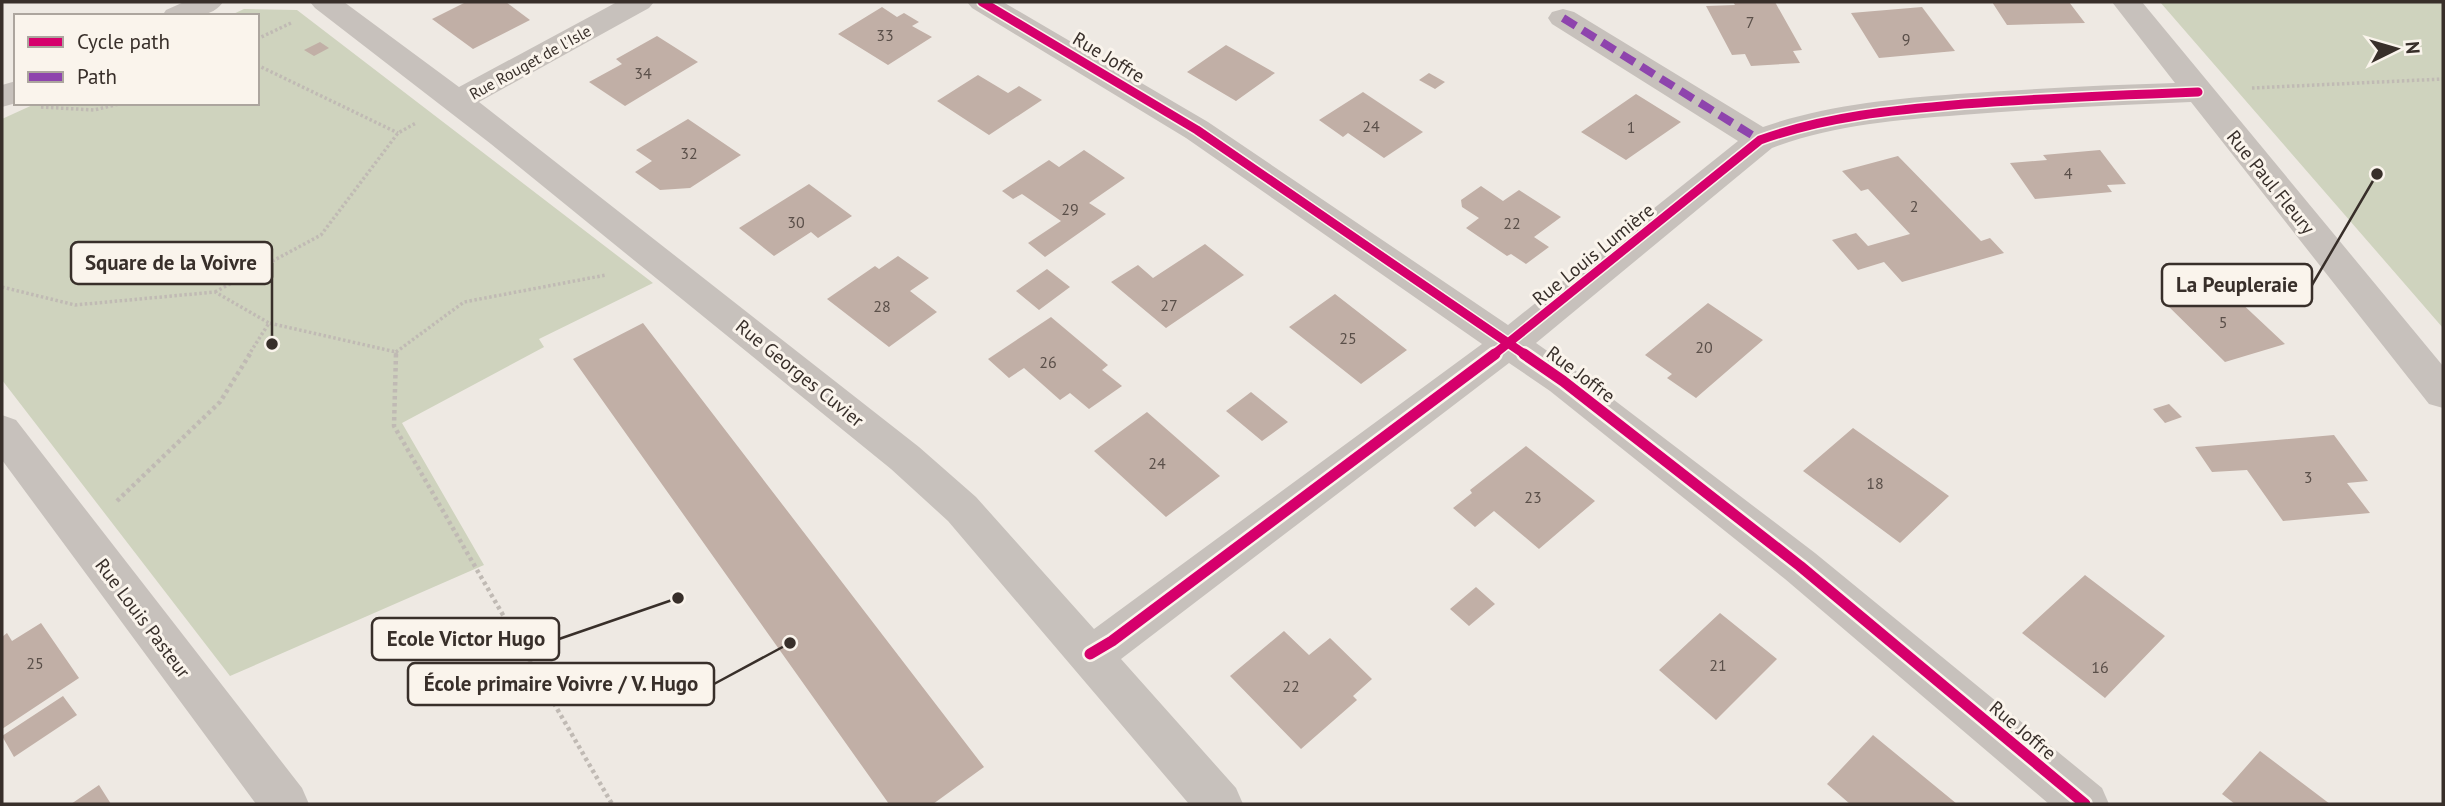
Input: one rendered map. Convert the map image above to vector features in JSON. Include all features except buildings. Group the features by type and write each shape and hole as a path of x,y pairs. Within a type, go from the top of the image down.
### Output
{"street":[{"path":"181,14 208,2"},
{"name":"Rue Georges Cuvier","path":"325,2 662,263 905,458 962,509 1219,804"},
{"name":"Rue Rouget de l'Isle","path":"457,102 639,2"},
{"name":"Rue Joffre","path":"982,2 1197,130 1510,343 1800,566 2085,804"},
{"name":"Rue Paul Fleury","path":"2127,2 2443,393"},
{"path":"1563,19 1760,140"},
{"name":"Rue Louis Lumière","path":"1090,654 1112,641 1510,343 1760,140 1799,125 1869,112 2034,98 2198,92"},
{"name":"Rue Louis Pasteur","path":"2,431 285,804"}],"path":[{"path":"259,66 398,133"},
{"path":"2198,92 2443,79"},
{"path":"2,287 75,305 215,292 320,235 398,133 457,102"},
{"path":"52,105 79,110 120,105"},
{"path":"215,292 269,323 396,352 464,302 662,263"},
{"path":"80,535 220,402 269,323"},
{"path":"396,352 394,426 612,804"}],"green space":[{"path":"2160,2 2443,2 2443,328"},
{"path":"244,9 297,10 653,283 539,339 544,347 402,423 484,565 230,676 2,380 2,119 33,105 259,105 259,14 233,14"}],"marked path":[{"path":"1563,18 1760,140"}],"cycle path":[{"path":"982,2 1197,130 1563,381 1800,566 2085,804"},
{"path":"1090,654 1112,641 1530,328 1760,140 1808,124 1879,111 2014,100 2198,92"}],"place":[{"name":"La Peupleraie","path":"2377,174"},
{"name":"Square de la Voivre","path":"272,344"},
{"name":"Ecole Victor Hugo","path":"678,598"},
{"name":"École primaire Voivre / V. Hugo","path":"790,643"}]}
